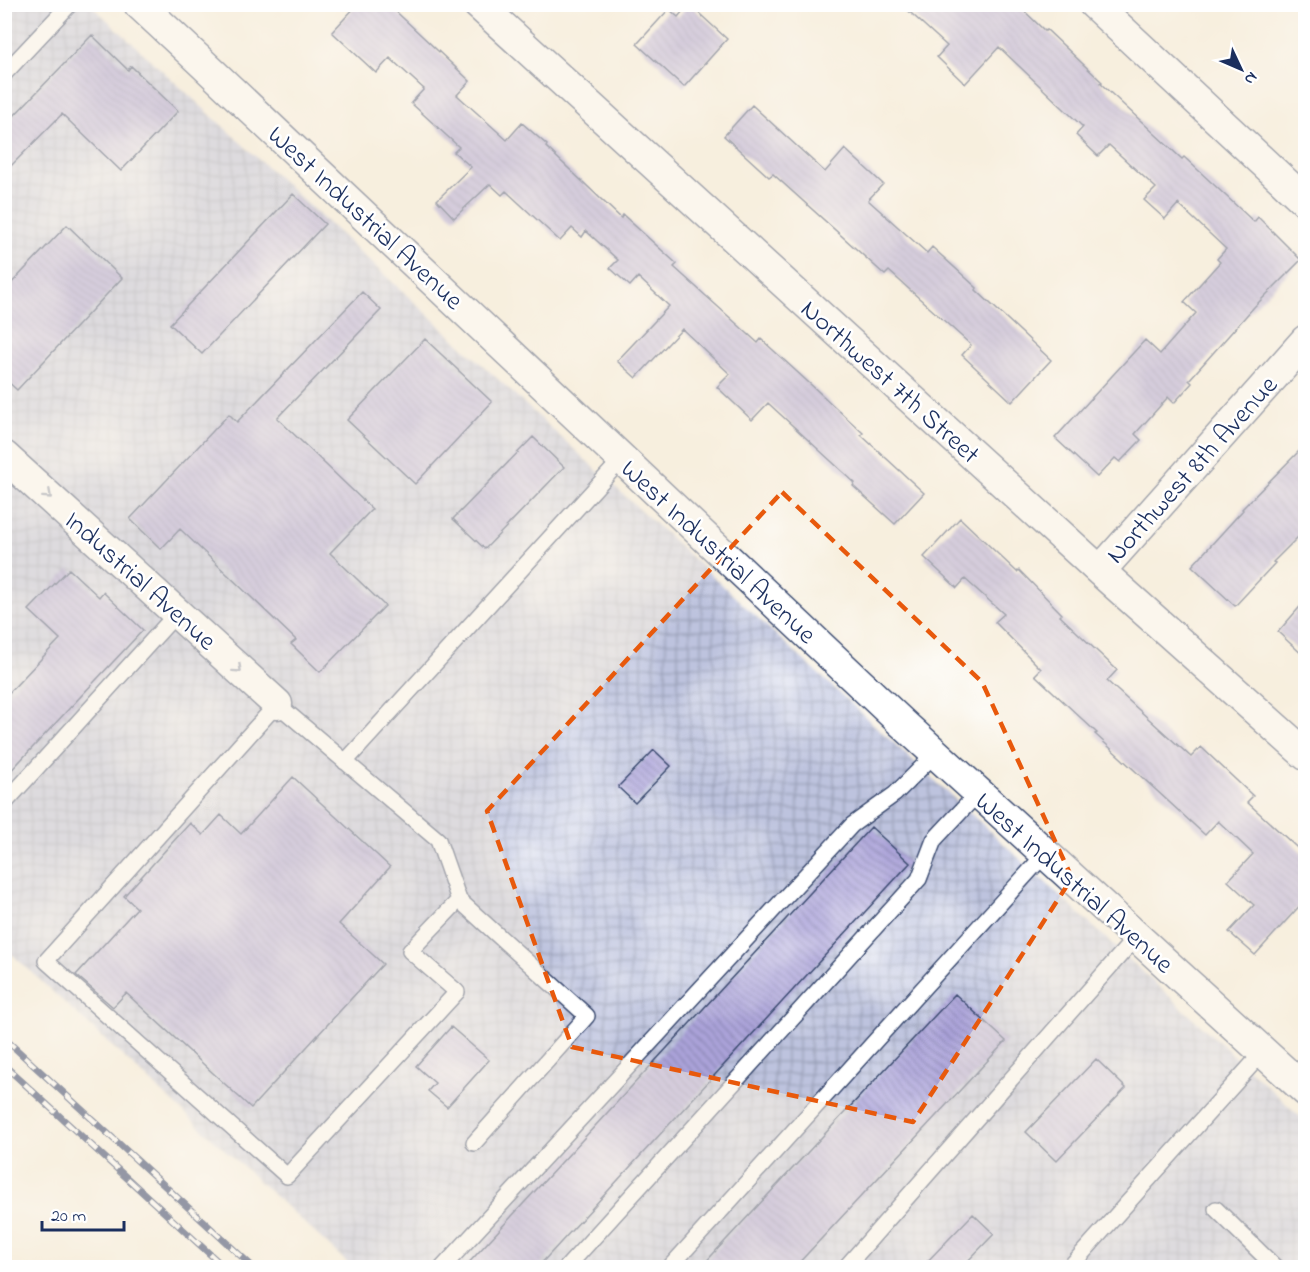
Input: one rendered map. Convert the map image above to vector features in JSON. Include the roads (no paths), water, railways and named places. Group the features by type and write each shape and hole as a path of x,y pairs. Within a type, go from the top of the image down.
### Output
{"street":[{"name":"West Industrial Avenue","path":"139,4 935,754 1305,1091"},
{"name":"Northwest 7th Street","path":"478,4 1305,756"},
{"path":"1094,4 1305,202"},
{"name":"Northwest 8th Avenue","path":"1100,571 1305,340"},
{"name":"Industrial Avenue","path":"4,456 277,704"}],"lane":[{"path":"4,74 70,4"},
{"path":"345,762 622,459"},
{"path":"4,804 177,613"},
{"path":"459,900 410,951 457,992 287,1176 46,961 277,704 438,840 459,900 587,1016 474,1143"},
{"path":"442,1268 852,825 896,794 935,754"},
{"path":"566,1268 920,879 933,840 978,793"},
{"path":"669,1268 1045,854"},
{"path":"845,1268 1136,937"},
{"path":"1069,1268 1263,1052"},
{"path":"1216,1209 1273,1266"}],"railway":[{"path":"4,1038 254,1268"},
{"path":"4,1065 225,1268"}]}
